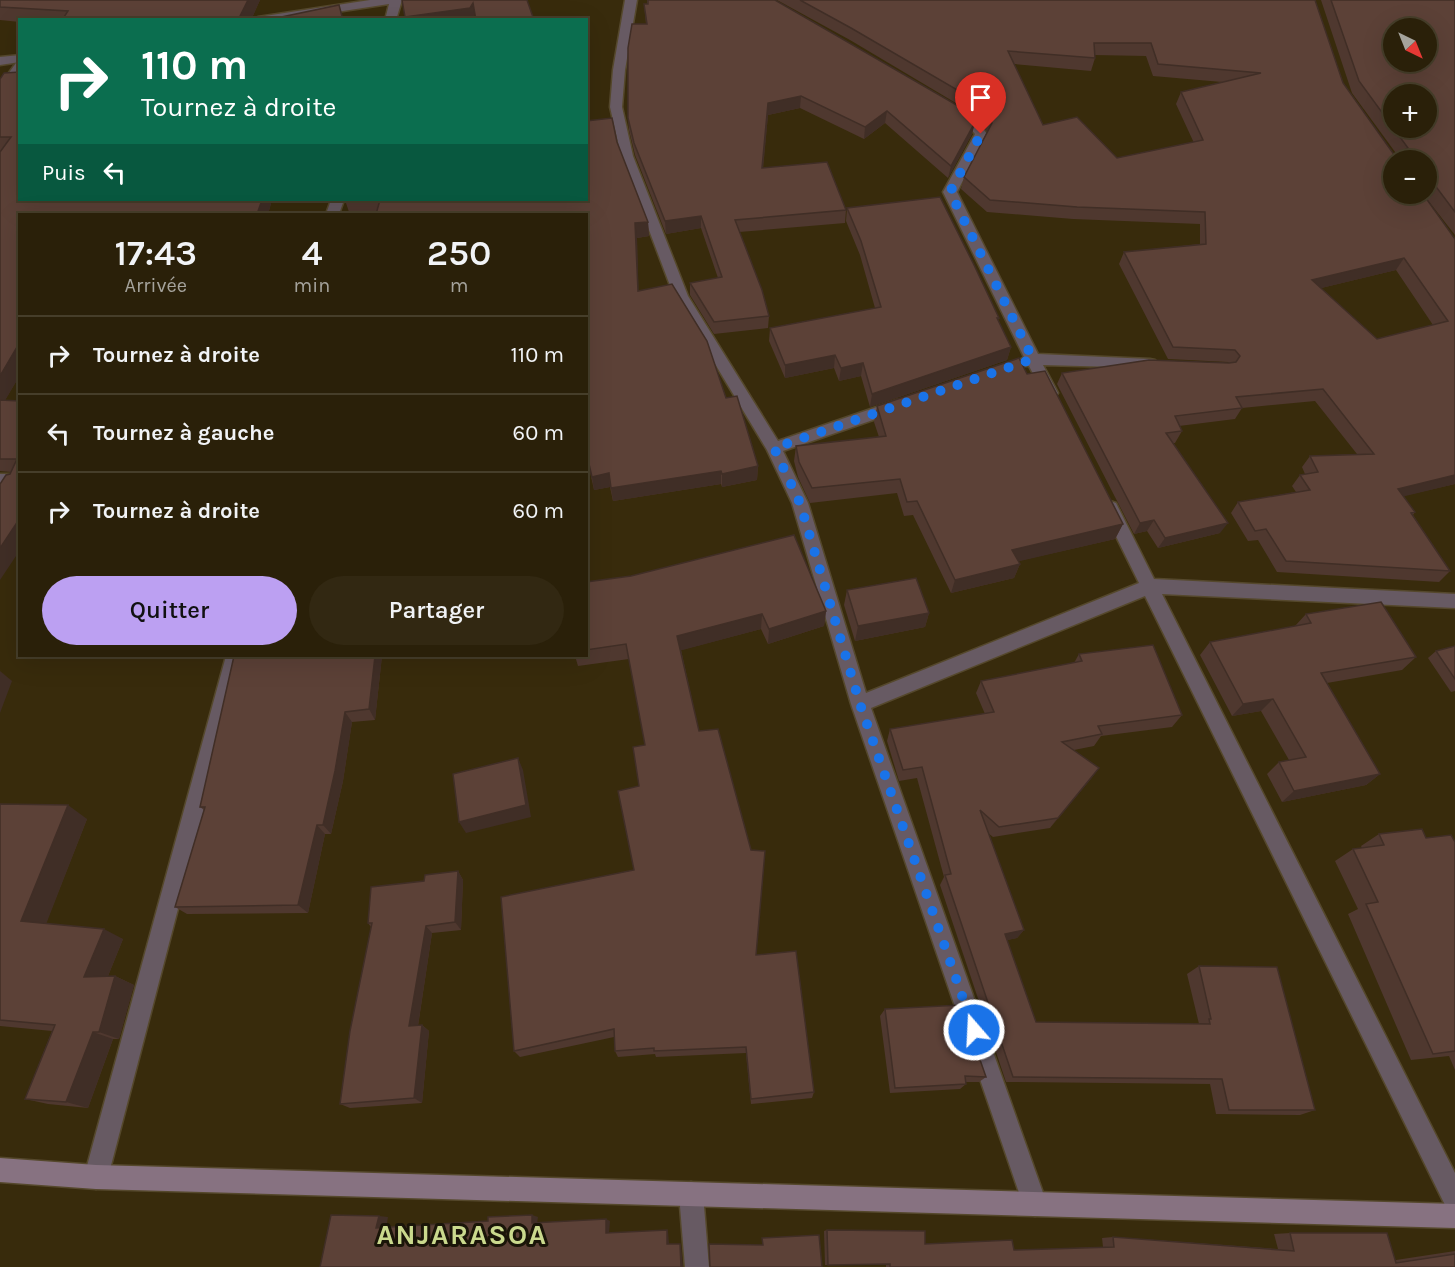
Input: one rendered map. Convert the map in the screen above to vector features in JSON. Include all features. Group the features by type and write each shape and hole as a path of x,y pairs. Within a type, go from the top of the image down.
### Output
{"main road":[{"path":"0,1170 96,1177 1455,1216"}],"street":[{"path":"271,18 392,0"},
{"path":"391,18 396,0"},
{"path":"631,0 619,70 616,107 627,156 681,296 774,448 800,503 860,704 1035,1204"},
{"path":"0,61 18,58"},
{"path":"0,93 18,68"},
{"path":"941,102 970,119 981,134 950,192 1060,411"},
{"path":"1011,367 1033,359 1164,365"},
{"path":"774,448 909,402"},
{"path":"0,480 18,480"},
{"path":"1102,493 1455,1198"},
{"path":"860,704 1150,586 1455,601"},
{"path":"96,1177 235,657"},
{"path":"691,1194 697,1267"}],"building":[{"path":"0,0 248,0 239,18 63,18 68,11 0,7"},
{"path":"402,0 527,0 533,18 476,18 473,3 470,8 405,17"},
{"path":"648,0 775,0 967,111 975,122 951,166 887,111 865,127 801,96 768,103 762,168 827,162 846,210 735,220 762,290 769,316 714,322 690,283 722,277 701,216 665,221 634,143 628,118 628,48 632,24 647,24 644,4 648,4"},
{"path":"800,0 1315,0 1343,83 1391,150 1383,150 1383,204 1430,204 1455,239 1455,475 1398,489 1415,512 1411,513 1450,571 1286,561 1266,529 1255,531 1238,502 1310,490 1300,475 1318,472 1310,456 1374,454 1323,389 1236,397 1242,408 1175,416 1182,431 1166,433 1228,523 1165,538 1154,520 1140,523 1062,373 1149,360 1236,362 1240,356 1235,350 1173,347 1124,252 1206,244 1205,212 1077,207 990,200 964,177 992,123 978,102","holes":["1094,43 1151,43 1158,64 1261,73 1181,92 1203,140 1117,158 1077,117 1043,125 1008,51 1095,58","1404,258 1448,321 1377,339 1312,280"]},
{"path":"1331,0 1455,0 1455,212 1437,188 1437,150 1404,150 1408,148 1401,138 1437,138 1437,84 1383,84 1383,114 1359,81"},
{"path":"339,5 342,18 277,18"},
{"path":"18,72 18,201 262,201 257,213 18,213 18,345 0,376 0,152 11,137 0,137 0,79 4,73"},
{"path":"612,118 617,142 648,222 635,223 638,291 672,284 707,341 726,398 737,396 758,466 722,474 721,471 611,488 609,473 592,477 588,460 588,213 376,213 380,201 588,201 588,121"},
{"path":"940,197 1011,347 872,394 863,363 841,368 835,355 785,365 770,328 881,307 861,241 847,208"},
{"path":"1019,358 1027,374 1045,371 1123,524 1012,550 1020,564 955,580 917,501 907,502 900,479 812,488 799,462 796,446 886,436 877,406"},
{"path":"0,400 18,401 18,521 0,548 0,484 6,475 10,474 17,459 0,459"},
{"path":"794,535 826,611 769,629 762,614 677,636 699,731 718,729 751,850 765,851 756,955 796,951 814,1092 751,1099 746,1047 654,1051 654,1048 615,1051 614,1029 514,1051 501,897 634,870 618,791 639,786 633,747 645,745 626,644 588,650 588,582 631,576"},
{"path":"916,578 929,613 858,626 847,590"},
{"path":"1381,602 1416,657 1321,673 1380,774 1294,791 1279,762 1306,757 1273,699 1243,704 1210,642 1311,623 1306,614"},
{"path":"1153,645 1182,715 1098,726 1102,734 1062,742 1099,768 1058,818 999,827 980,810 1024,930 1005,934 1036,1022 1210,1024 1209,1019 1211,1019 1199,966 1277,967 1315,1110 1229,1110 1222,1079 1013,1077 945,875 951,874 922,767 903,770 890,729 994,712 981,681 1082,661 1079,654"},
{"path":"1455,646 1455,679 1436,651"},
{"path":"234,657 375,657 369,709 345,712 323,825 317,825 298,905 175,907 205,807 200,807"},
{"path":"518,758 526,805 459,822 453,774"},
{"path":"0,804 68,805 21,921 104,929 84,977 115,976 99,1032 93,1032 66,1102 25,1099 55,1025 0,1020"},
{"path":"1422,829 1426,838 1451,835 1455,842 1455,1051 1433,1054 1366,904 1378,902 1353,849 1384,845 1379,834"},
{"path":"458,871 455,922 426,926 409,1026 422,1025 414,1098 340,1104 350,1031 372,923 368,923 371,887 424,881 425,875"},
{"path":"961,1005 986,1077 965,1076 966,1084 895,1088 885,1009"},
{"path":"331,1215 379,1216 376,1228 488,1221 488,1217 532,1215 532,1223 606,1219 606,1233 667,1230 667,1244 680,1244 681,1267 320,1267"},
{"path":"827,1230 925,1231 925,1244 1012,1240 1014,1250 1114,1247 1113,1237 1294,1251 1290,1233 1387,1233 1396,1263 1455,1254 1455,1267 890,1267 890,1264 828,1265"},
{"path":"819,1235 822,1267 710,1267 709,1244 763,1245 762,1238"}],"district":[{"name":"ANJARASOA","path":"462,1234"}],"route":[{"path":"974,1030 860,704 800,503 774,448 1033,359 950,192 981,134"}]}
